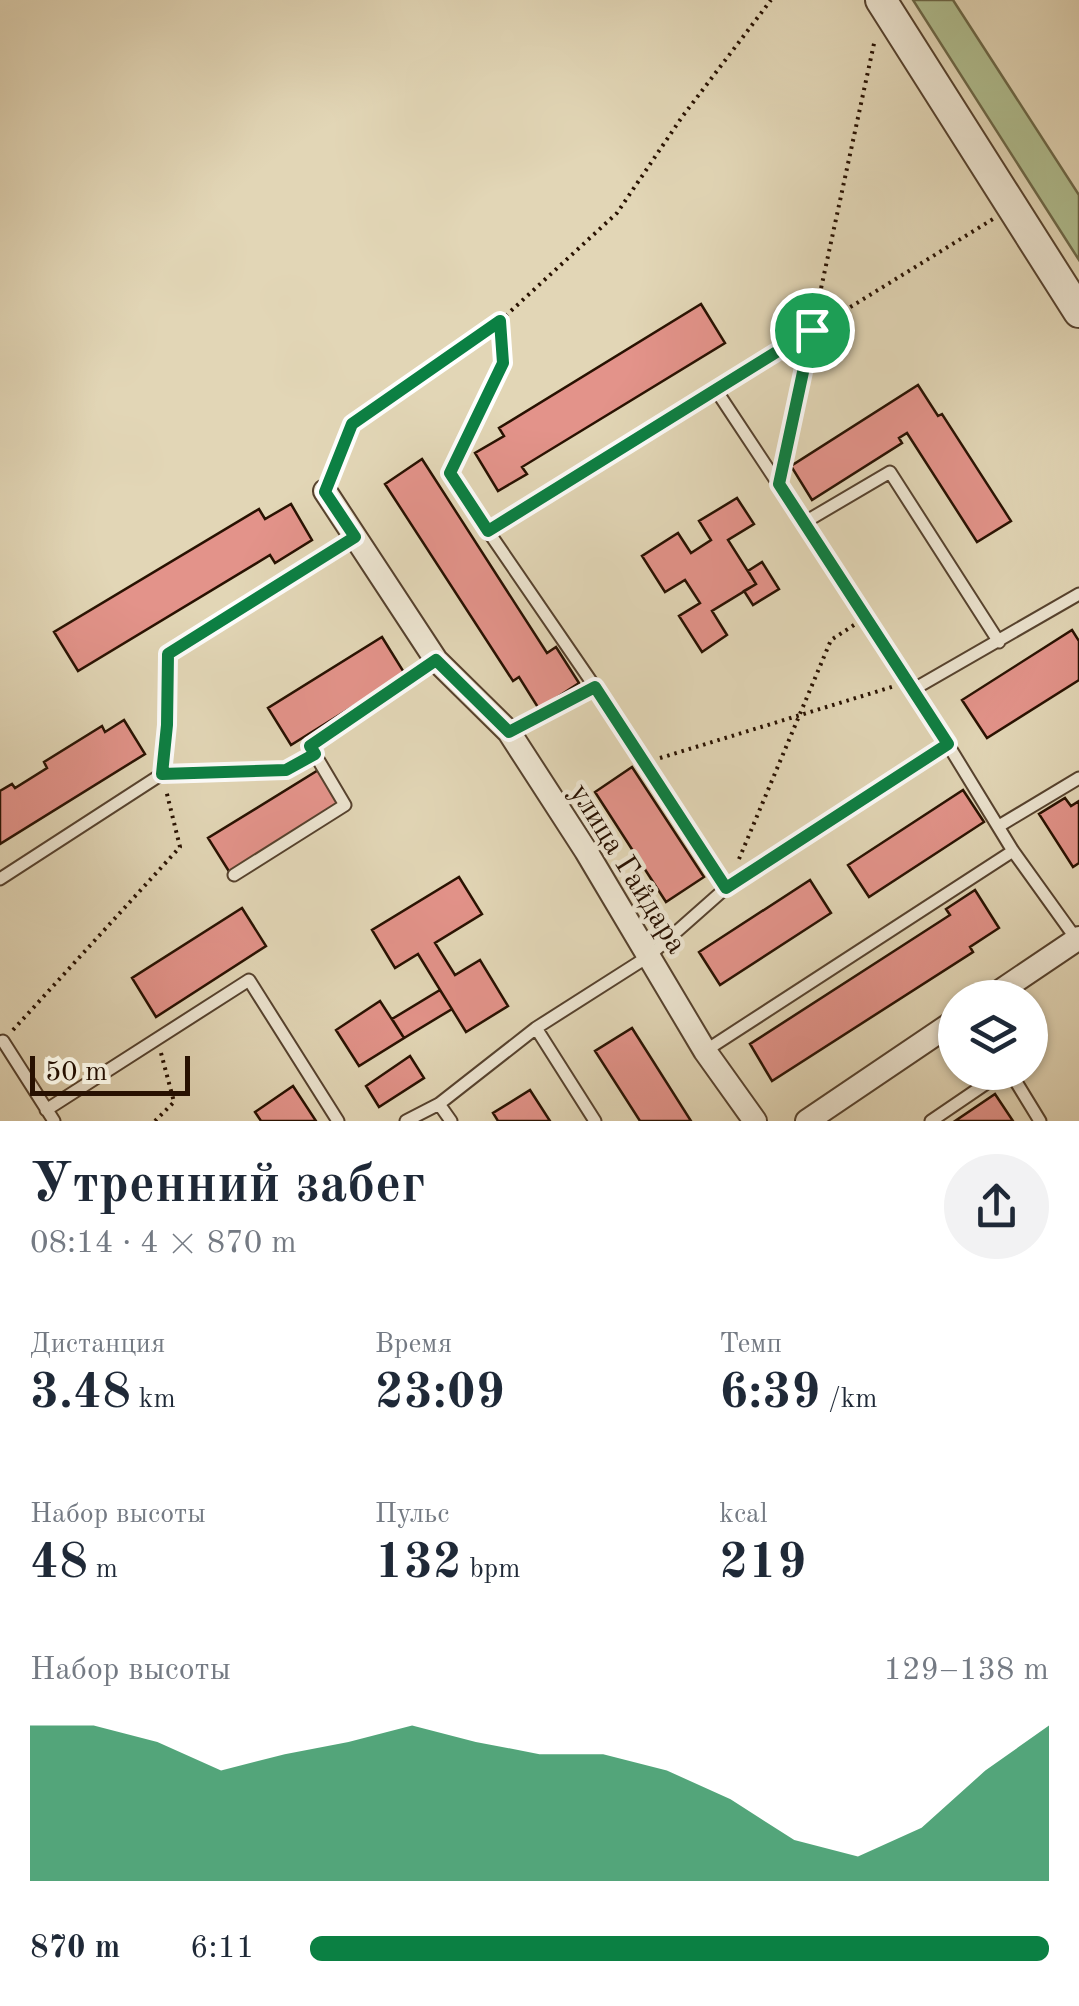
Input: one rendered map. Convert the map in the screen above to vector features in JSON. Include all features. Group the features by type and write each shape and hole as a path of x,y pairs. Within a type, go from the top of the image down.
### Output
{"street":[{"path":"882,2 1079,312"},
{"name":"улица Гайдара","path":"325,492 436,660 509,732 705,1051 755,1121"},
{"path":"1017,980 1078,939"},
{"path":"807,1121 938,1032"}],"lane":[{"path":"488,531 716,390 911,685 1014,851 1078,939"},
{"path":"804,522 890,472 999,642"},
{"path":"450,473 646,762 726,888"},
{"path":"0,880 162,774 168,654 355,537"},
{"path":"911,685 999,642 1079,594"},
{"path":"234,876 346,804 310,746 436,660"},
{"path":"509,732 595,687"},
{"path":"406,1121 439,1104 536,1028 648,956 726,888 948,744"},
{"path":"998,826 1079,778"},
{"path":"705,1051 1014,851"},
{"path":"1,1040 50,1116 158,1038 248,980 338,1121"},
{"path":"536,1028 595,1121"},
{"path":"931,1121 978,1090"},
{"path":"1018,1090 1040,1121"},
{"path":"439,1104 450,1121"}],"path":[{"path":"325,492 352,424 500,321 616,213 682,116 771,0"},
{"path":"779,484 882,2"},
{"path":"716,390 1012,208"},
{"path":"450,473 503,363 500,321"},
{"path":"726,888 831,640 866,616"},
{"path":"646,762 911,685"},
{"path":"1,1040 180,847 162,774 286,770 315,754"},
{"path":"155,1121 174,1102 158,1038"}],"green space":[{"path":"913,0 953,0 1079,195 1079,260"}],"building":[{"path":"701,304 725,343 522,467 527,474 498,491 475,453 504,436 499,428"},
{"path":"918,385 938,416 942,414 1011,521 977,542 907,433 899,438 902,443 812,500 791,466"},
{"path":"422,459 547,653 556,647 579,683 539,709 519,677 513,681 385,484"},
{"path":"737,498 754,524 728,540 756,584 712,611 727,635 702,652 679,616 700,603 685,580 665,592 642,556 678,533 691,553 711,540 699,521"},
{"path":"291,504 312,540 275,563 270,555 78,671 54,632 259,509 265,519"},
{"path":"762,562 779,589 753,605 744,591 756,584 748,571"},
{"path":"1072,630 1079,641 1079,680 987,738 962,700"},
{"path":"382,637 405,674 291,745 268,708"},
{"path":"124,720 145,754 0,844 0,791 12,784 15,788 47,768 44,762 102,726 105,732"},
{"path":"632,767 704,877 666,902 595,792"},
{"path":"320,769 342,805 230,873 208,838"},
{"path":"963,790 984,822 869,897 848,865"},
{"path":"1065,798 1071,806 1079,801 1079,863 1073,867 1039,814"},
{"path":"459,877 482,914 435,943 455,975 480,960 508,1006 466,1032 418,954 395,968 372,930"},
{"path":"810,880 831,913 720,985 699,952"},
{"path":"975,890 999,928 970,947 973,952 772,1081 750,1044 950,915 946,909"},
{"path":"242,908 266,946 156,1017 132,978"},
{"path":"440,990 452,1009 404,1038 392,1019"},
{"path":"380,1001 404,1038 359,1066 336,1030"},
{"path":"632,1028 691,1121 640,1121 595,1051"},
{"path":"410,1056 424,1078 379,1107 366,1086"},
{"path":"293,1086 316,1121 261,1121 255,1112"},
{"path":"530,1090 550,1121 498,1121 493,1113"},
{"path":"995,1094 1013,1121 955,1121"}],"route":[{"path":"500,321 503,363 450,473 488,531 812,330 779,484 948,744 726,888 595,687 509,732 436,660 310,746 315,754 286,770 162,774 168,654 355,537 325,492 352,424 500,321"}]}
